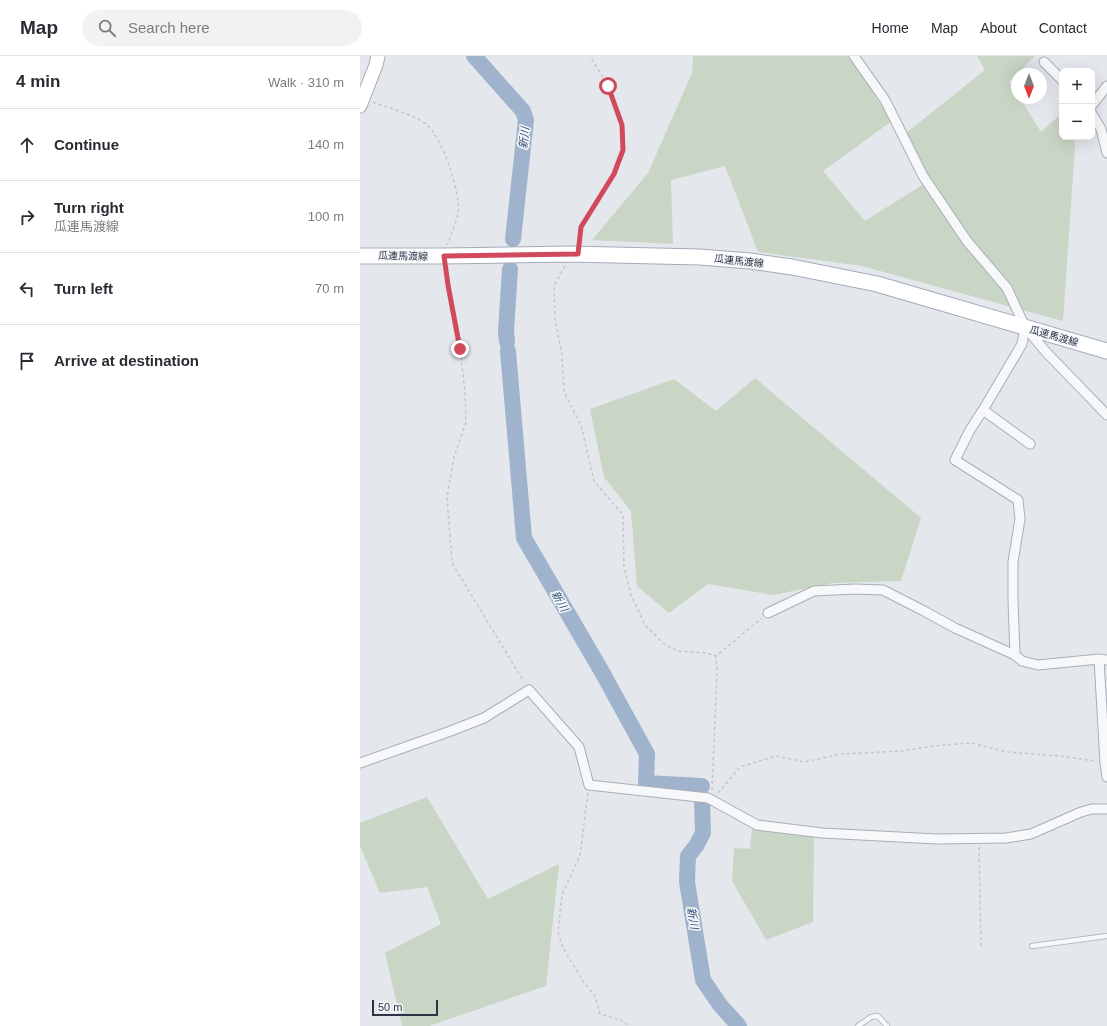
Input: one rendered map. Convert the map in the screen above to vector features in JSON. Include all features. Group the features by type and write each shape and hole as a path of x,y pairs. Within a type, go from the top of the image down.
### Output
{"main road":[{"path":"362,102 378,56"},
{"name":"瓜連馬渡線","path":"360,256 574,254 700,257 750,261 792,267 877,284 1107,351"}],"street":[{"path":"854,56 885,100 923,176 967,241 1007,288 1025,327 1046,352 1107,415"},
{"path":"1044,62 1059,77"},
{"path":"1095,100 1107,86"},
{"path":"1095,119 1101,129 1107,153"},
{"path":"1015,655 1013,562 1020,519 1018,500 955,460 970,430 1022,344 1025,327"},
{"path":"983,410 1030,444"},
{"path":"768,613 814,592 855,589 883,590 954,628 1015,655 1022,662 1038,665 1103,659 1105,763 1107,777"},
{"path":"360,763 484,718 529,690 579,746 589,785 708,798 757,825 830,833 937,839 1006,838 1031,834 1081,812 1092,809 1107,809"}],"lane":[{"path":"1032,946 1107,936"},
{"path":"858,1026 871,1017 878,1016 887,1026"}],"path":[{"path":"590,56 608,86 622,125 623,150 614,174 581,227 574,254 561,272 554,286 555,320 562,354 564,392 581,424 594,481 623,515 624,567 631,595 645,625 665,645 678,651 706,653 716,656"},
{"path":"362,102 415,118 426,125 436,134 456,183 458,213 444,256 460,349 465,392 466,422 454,456 447,497 452,563 529,690"},
{"path":"716,656 768,613"},
{"path":"712,800 717,671 716,656"},
{"path":"712,800 740,767 776,756 804,762 842,754 901,751 933,746 971,743 1007,752 1060,756 1105,763"},
{"path":"589,785 585,806 580,855 562,895 558,932 563,948 583,981 595,996 600,1014 622,1020 629,1026"},
{"path":"979,839 981,946"}],"green space":[{"path":"693,56 848,56 892,121 823,171 865,221 930,180 906,133 985,70 977,56 1035,56 1023,68 1011,68 1011,80 1009,82 1011,85 1011,104 1024,104 1041,132 1059,116 1059,140 1074,140 1063,321 862,266 758,252 725,166 671,180 673,244 592,240 648,173 692,73"},
{"path":"755,378 921,518 901,581 833,583 773,595 708,584 669,613 637,586 631,511 604,477 590,409 674,379 716,411"},
{"path":"427,797 488,899 559,864 546,986 429,1026 402,1026 385,953 441,924 427,887 380,893 360,846 360,823"},
{"path":"752,829 814,837 813,922 766,940 732,881 734,848 750,849"}],"waterway":[{"name":"新川","path":"474,56 523,111 526,120 513,239"},
{"name":"新川","path":"507,342 506,331 510,269"},
{"name":"新川","path":"508,351 524,538 602,672 647,754 646,783 702,786"},
{"name":"新川","path":"702,801 703,833 696,846 688,856 687,882 703,980 720,1005 739,1026"}],"route":[{"path":"460,349 444,256 578,254 581,227 614,174 623,150 622,125 608,86"}]}
